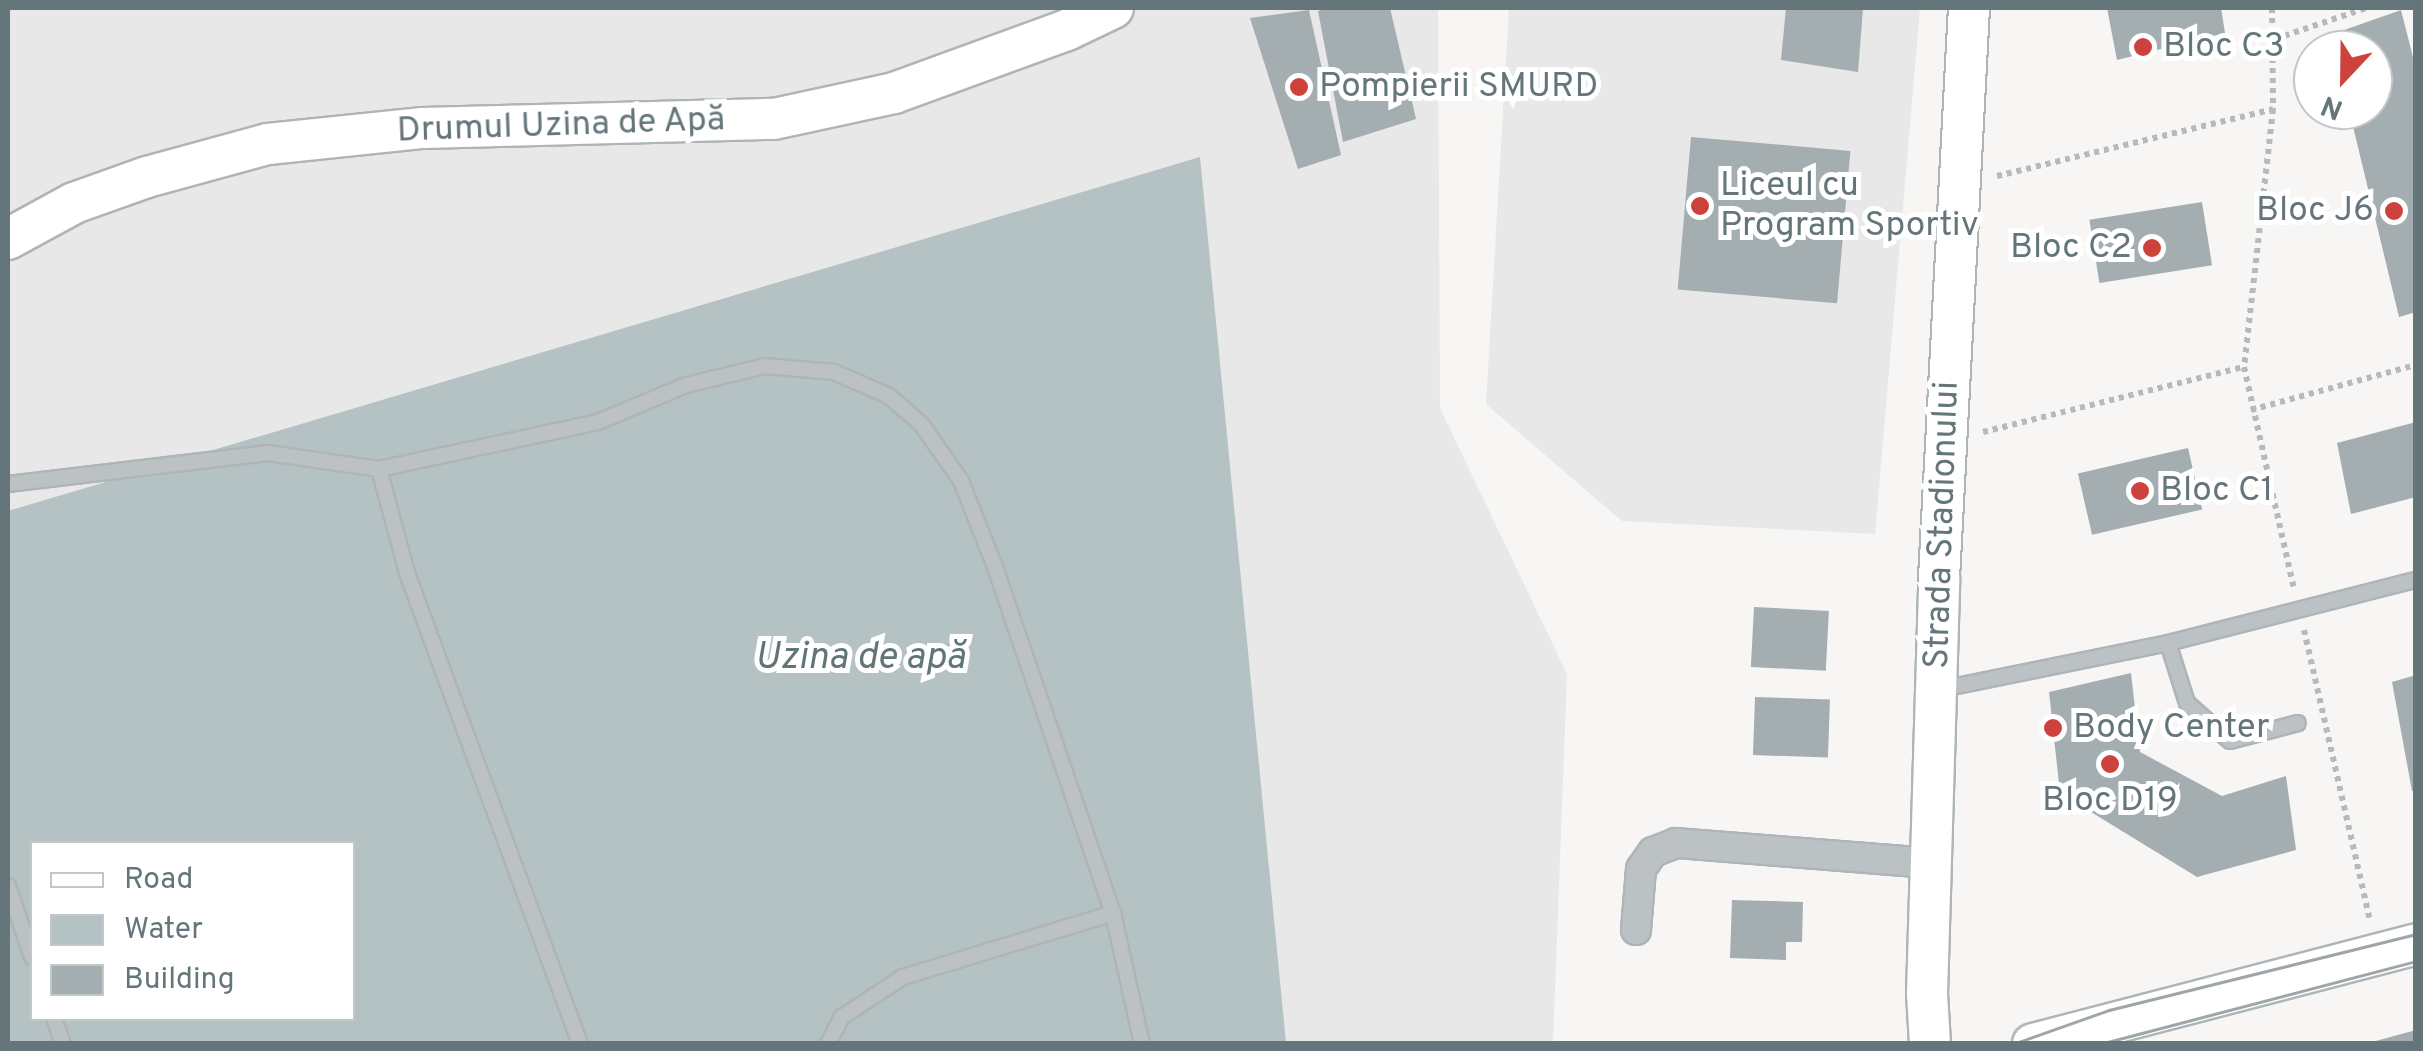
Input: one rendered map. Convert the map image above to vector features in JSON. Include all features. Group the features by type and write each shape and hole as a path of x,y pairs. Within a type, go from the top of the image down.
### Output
{"street":[{"name":"Strada Stadionului","path":"1930,1044 1936,690 1969,8"},
{"name":"Drumul Uzina de Apă","path":"8,239 74,204 147,176 268,144 422,128 774,119 894,93 1099,11"},
{"path":"1636,930 1641,869 1653,852 1676,843 1931,862"},
{"path":"2033,1044 2396,949"}],"lane":[{"path":"8,484 268,453 379,469 598,422 686,385 765,366 834,372 889,396 922,425 961,481 996,566 1114,913 1142,1044"},
{"path":"379,469 408,573 580,1044"},
{"path":"1936,690 2168,643 2416,580"},
{"path":"2168,643 2188,703 2230,741 2298,723"},
{"path":"8,886 30,950"},
{"path":"828,1044 842,1017 903,977 1114,913"}],"path":[{"path":"2272,8 2273,109 2244,367 2299,611 2396,949"},
{"path":"2275,39 2366,8"},
{"path":"1960,185 2273,109"},
{"path":"2251,410 2416,365"},
{"path":"1947,440 2244,367"}],"shaded area":[{"path":"8,8 1438,8 1440,408 1567,674 1553,1043 8,1043"},
{"name":"Liceul cu Program Sportiv","path":"1509,8 1920,8 1875,534 1622,521 1486,404"}],"water":[{"name":"Uzina de apă","path":"1200,157 1286,1043 8,1044 8,511"}],"building":[{"path":"1390,8 1416,119 1343,142 1318,11"},
{"path":"1786,8 1863,8 1858,72 1781,60"},
{"name":"Bloc C3","path":"2107,8 2221,8 2225,33 2117,60"},
{"name":"Pompierii SMURD","path":"1309,10 1341,155 1298,169 1250,18"},
{"name":"Bloc J6","path":"2401,10 2416,69 2416,312 2399,317 2354,130 2393,130 2393,30 2344,30"},
{"path":"1691,137 1850,151 1837,303 1678,289"},
{"name":"Bloc C2","path":"2202,202 2212,265 2099,283 2089,220"},
{"path":"2416,422 2416,497 2351,514 2337,443"},
{"name":"Bloc C1","path":"2188,448 2202,509 2092,535 2078,473"},
{"path":"1754,607 1829,611 1826,671 1751,667"},
{"name":"Bloc D19","path":"2131,673 2140,752 2222,796 2286,776 2296,850 2197,877 2060,793 2049,692"},
{"path":"2416,675 2416,791 2412,791 2392,682"},
{"path":"1755,697 1830,700 1828,758 1753,755"},
{"path":"1732,900 1803,902 1802,942 1786,942 1786,960 1730,958"},
{"path":"2416,1030 2416,1044 2372,1044 2372,1042"}],"tram line":[{"path":"2013,1044 2109,1010 2416,934"},
{"path":"2100,1044 2416,961"}],"place":[{"name":"Bloc C3","path":"2143,47"},
{"name":"Pompierii SMURD","path":"1299,87"},
{"name":"Liceul cu Program Sportiv","path":"1700,206"},
{"name":"Bloc J6","path":"2394,211"},
{"name":"Bloc C2","path":"2152,248"},
{"name":"Bloc C1","path":"2140,491"},
{"name":"Body Center","path":"2053,728"},
{"name":"Bloc D19","path":"2110,764"}]}
